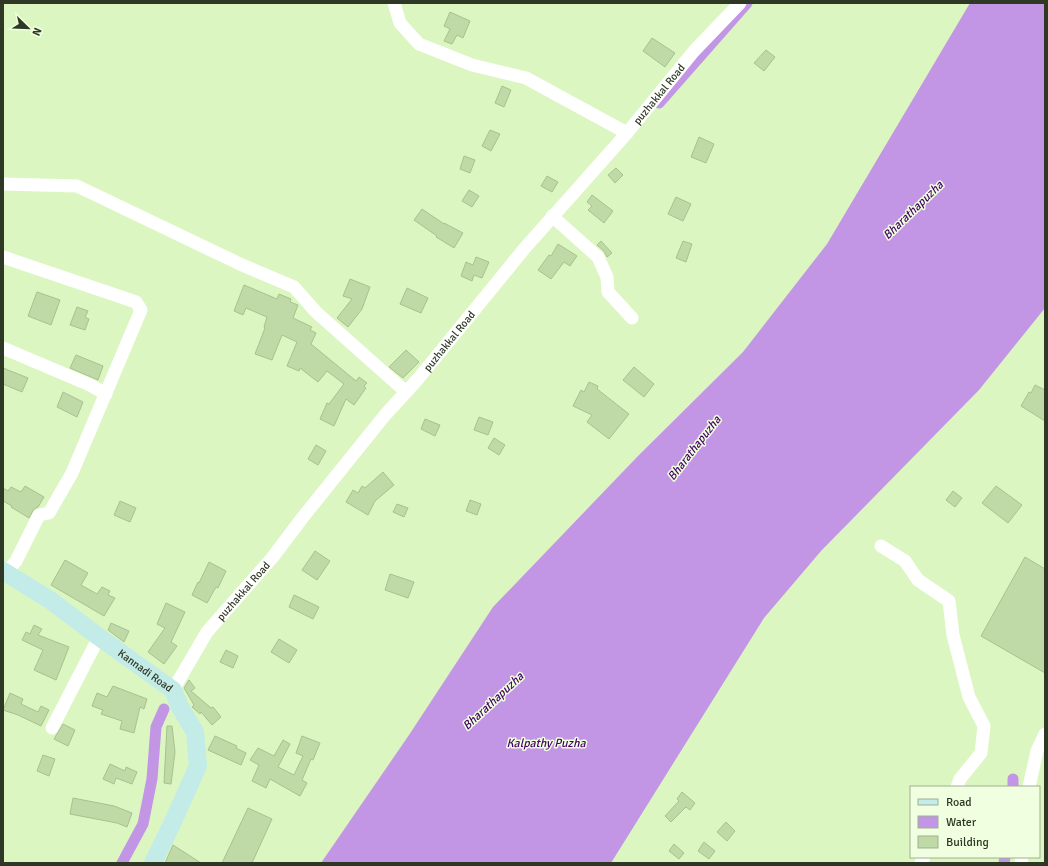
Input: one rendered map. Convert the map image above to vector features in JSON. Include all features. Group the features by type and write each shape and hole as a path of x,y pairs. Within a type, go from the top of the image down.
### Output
{"street":[{"path":"394,3 400,23 419,44 472,65 526,78 627,132"},
{"name":"puzhakkal Road","path":"173,690 207,632 272,558 385,415 627,132 694,51 740,3"},
{"path":"3,184 77,186 240,264 294,288 316,312 406,392"},
{"path":"553,217 598,257 607,277 608,292 632,318"},
{"path":"3,258 136,302 142,310 72,473 49,513 39,515 16,561 5,572"},
{"path":"3,348 90,385 106,394"},
{"path":"881,546 905,561 918,580 949,601 953,635 969,697 984,726 981,753 960,779 957,786"},
{"name":"Kannadi Road","path":"5,572 50,600 173,690 180,707 195,732 198,766 153,863"},
{"path":"52,728 99,637"},
{"path":"1029,786 1037,751 1045,734"}],"water":[{"name":"Kalpathy Puzha","path":"970,3 1045,3 1045,308 979,390 821,551 764,618 611,863 321,863 409,735 493,607 639,455 743,352 827,244"}],"building":[{"path":"450,12 470,21 463,38 457,35 452,44 444,41 450,29 444,26"},
{"path":"652,38 675,53 665,67 643,51"},
{"path":"766,50 775,57 764,71 754,63"},
{"path":"502,86 511,90 504,107 495,103"},
{"path":"490,130 500,134 491,151 482,146"},
{"path":"699,137 714,144 706,163 691,157"},
{"path":"464,156 475,160 470,173 460,169"},
{"path":"616,168 623,175 615,183 608,175"},
{"path":"547,176 558,182 552,192 541,186"},
{"path":"469,190 479,196 472,207 462,201"},
{"path":"592,195 613,211 604,223 588,210 592,206 587,202"},
{"path":"676,197 691,204 683,221 668,214"},
{"path":"422,209 444,224 463,233 454,248 436,237 437,236 414,220"},
{"path":"601,241 612,253 607,257 604,251 597,245"},
{"path":"683,241 692,244 686,262 676,258"},
{"path":"558,244 577,256 570,266 564,262 551,279 538,270 549,255 551,256"},
{"path":"476,257 489,262 482,278 474,275 472,281 461,276 466,262 473,265"},
{"path":"350,279 370,287 362,309 348,327 337,318 352,299 343,296"},
{"path":"244,285 277,299 279,294 291,299 290,302 298,305 293,318 312,327 310,330 316,333 311,344 356,381 359,377 367,383 364,386 366,388 354,405 346,399 334,426 320,419 327,403 329,404 344,384 327,371 318,382 300,368 299,371 287,366 297,342 282,335 272,360 255,354 265,328 267,317 246,308 243,315 234,311"},
{"path":"407,288 428,298 421,313 400,304"},
{"path":"37,292 60,300 51,325 28,316"},
{"path":"77,307 88,311 85,317 89,319 85,330 70,325"},
{"path":"406,350 419,362 403,378 389,367"},
{"path":"76,355 103,366 98,380 70,368"},
{"path":"634,367 654,384 644,397 623,380"},
{"path":"3,368 28,378 22,392 3,384"},
{"path":"589,382 598,386 597,389 629,414 609,439 587,422 592,415 573,406 581,390 584,392"},
{"path":"1035,385 1045,390 1045,421 1021,406"},
{"path":"63,392 83,402 77,417 57,407"},
{"path":"479,417 493,422 488,435 474,430"},
{"path":"425,419 440,425 435,436 421,429"},
{"path":"494,438 505,445 499,455 488,448"},
{"path":"316,445 326,451 318,465 308,459"},
{"path":"383,472 394,485 375,501 368,515 346,502 353,490 358,493 362,486 365,488"},
{"path":"25,486 44,497 29,518 3,501 3,488 8,491 11,487 21,492"},
{"path":"996,486 1022,505 1008,523 982,503"},
{"path":"953,491 962,498 955,507 946,500"},
{"path":"470,500 481,504 477,515 466,511"},
{"path":"120,501 136,508 130,522 114,515"},
{"path":"397,504 408,508 404,517 393,512"},
{"path":"315,551 330,561 317,580 302,570"},
{"path":"1025,557 1045,569 1045,673 981,636"},
{"path":"65,560 88,573 81,585 97,594 102,587 110,591 108,595 115,598 104,616 51,585"},
{"path":"209,562 226,571 218,588 216,587 207,603 192,595"},
{"path":"390,574 414,582 408,598 385,590"},
{"path":"294,595 319,607 313,619 289,607"},
{"path":"166,603 185,612 171,642 177,646 164,664 148,652 165,628 157,624"},
{"path":"111,623 129,631 124,642 108,630"},
{"path":"34,625 42,629 38,635 69,647 56,680 34,670 43,650 22,640 26,632 30,634"},
{"path":"279,639 297,650 289,663 271,652"},
{"path":"226,650 238,656 233,668 220,662"},
{"path":"189,680 195,688 191,691 211,708 213,707 221,717 212,725 201,712 200,714 192,707 194,705 184,688"},
{"path":"113,686 147,699 144,709 140,707 134,733 120,729 122,721 101,714 103,710 92,706 97,693 107,697"},
{"path":"10,693 23,699 21,704 38,712 41,706 49,710 41,726 18,715 3,710"},
{"path":"63,724 75,730 68,746 54,739"},
{"path":"167,726 172,726 175,752 171,784 164,783"},
{"path":"215,736 237,746 236,748 246,753 241,765 208,750"},
{"path":"302,736 320,743 302,780 307,783 300,796 270,779 266,788 252,781 259,765 250,760 258,748 274,756 283,740 290,744 278,767 294,775 303,756 296,753"},
{"path":"43,755 55,759 49,776 37,771"},
{"path":"110,764 125,771 126,767 137,772 132,784 116,778 114,784 103,779"},
{"path":"682,792 695,803 690,810 686,807 671,822 665,816 679,801 677,799"},
{"path":"73,798 114,806 132,813 127,827 117,823 70,814"},
{"path":"248,808 272,819 252,863 222,863"},
{"path":"726,822 735,831 727,841 717,832"},
{"path":"704,842 715,851 709,859 698,851"},
{"path":"674,844 684,853 679,859 669,851"},
{"path":"173,845 201,863 165,863"}],"waterway":[{"path":"659,103 747,3"},
{"path":"122,863 143,824 152,779 156,727 164,709"},
{"path":"1013,779 1013,786"},
{"path":"1004,863 1005,858"}],"water label":[{"name":"Bharathapuzha","path":"913,210"},
{"name":"Bharathapuzha","path":"694,448"},
{"name":"Bharathapuzha","path":"493,701"}]}
